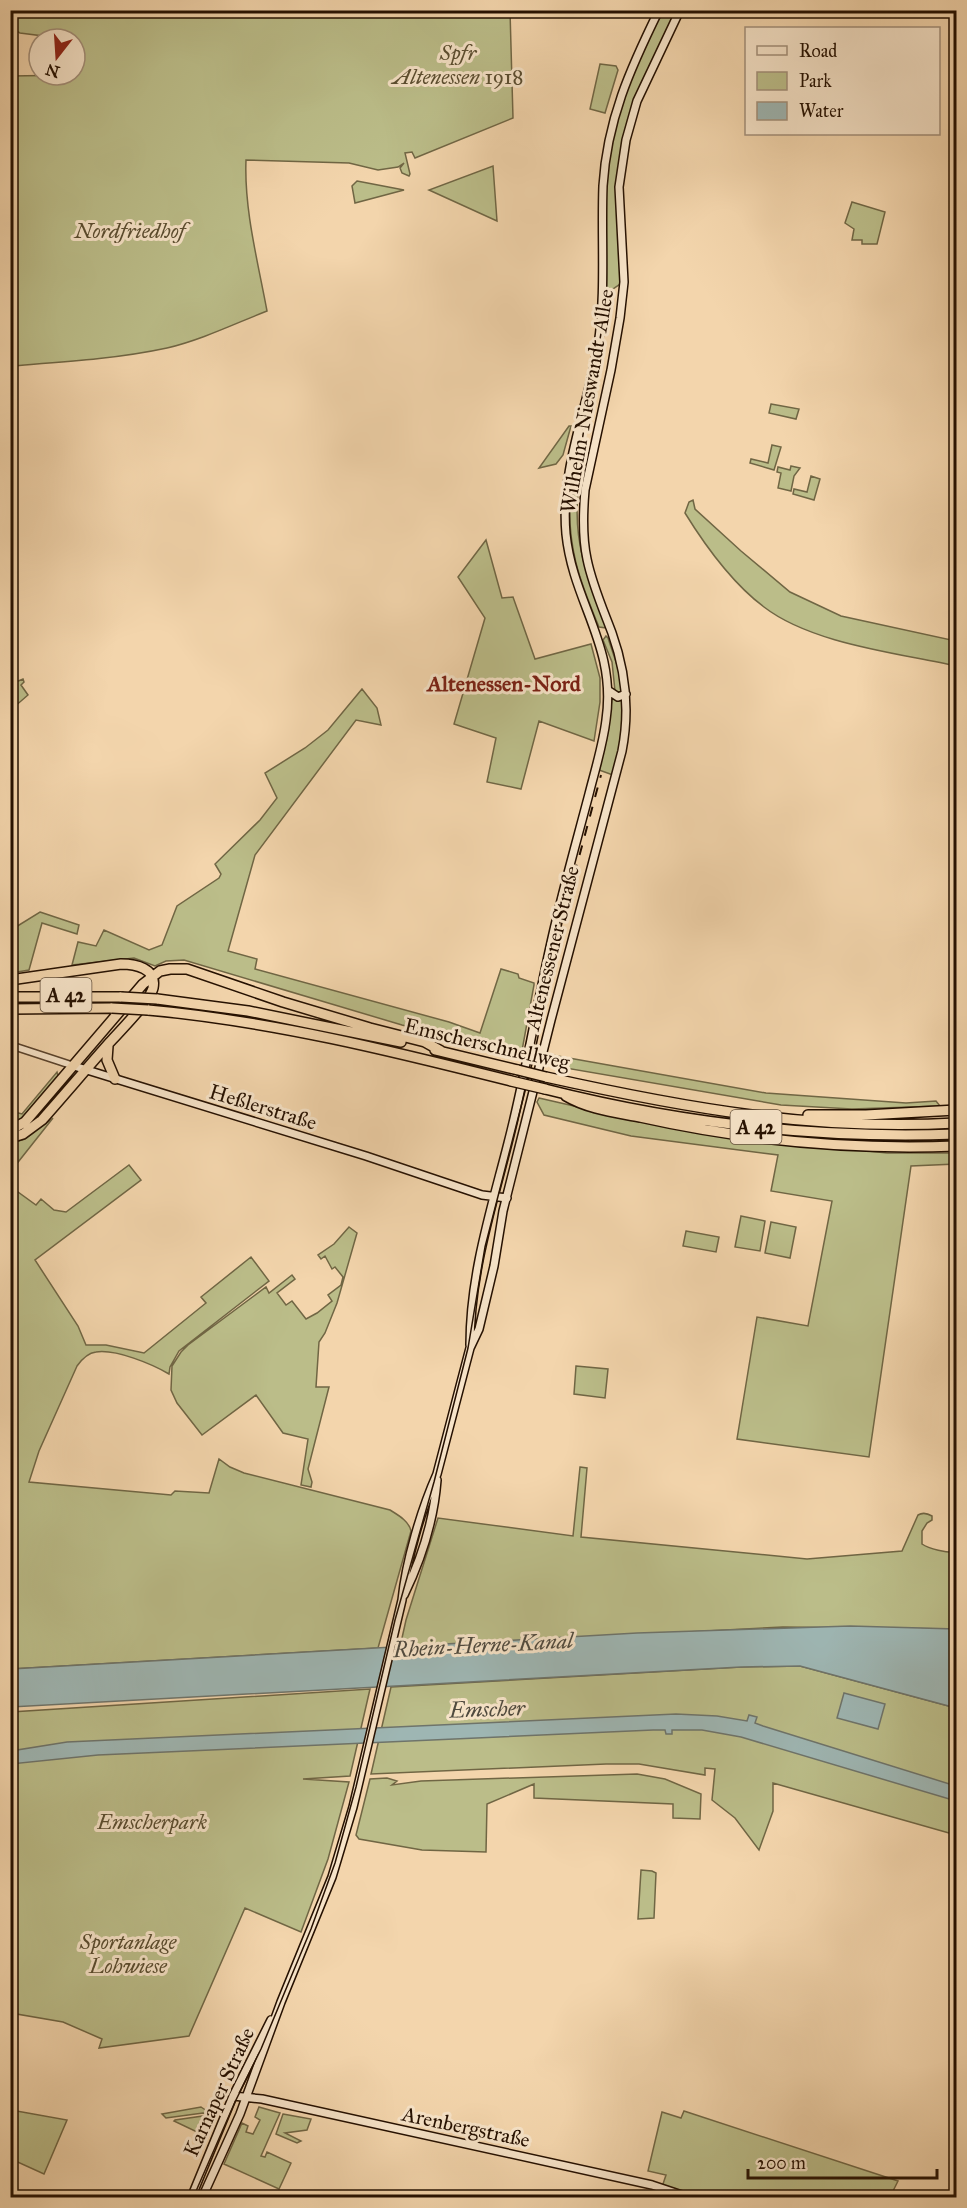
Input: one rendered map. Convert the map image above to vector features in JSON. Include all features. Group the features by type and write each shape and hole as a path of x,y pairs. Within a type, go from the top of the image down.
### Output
{"highway":[{"path":"10,980 121,964 137,964 145,968 151,976 153,991 34,1127 10,1138"},
{"path":"10,1130 25,1122 151,976 170,969 187,969 283,1002 424,1042 441,1051"},
{"name":"Emscherschnellweg","path":"10,996 121,997 206,1005 313,1023 546,1077 644,1098 733,1113 831,1123 921,1125 957,1123"},
{"path":"10,1013 20,1013 25,1008"},
{"name":"Emscherschnellweg","path":"10,1009 112,1008 234,1020 422,1059 558,1092 662,1113 780,1130 875,1135 957,1134"},
{"path":"109,1044 107,1060 115,1079"},
{"path":"558,1092 581,1105 658,1121 759,1137 874,1147 956,1146"},
{"path":"733,1113 770,1112 834,1116 957,1110"}],"main road":[{"name":"Wilhelm-Nieswandt-Allee","path":"609,691 607,669 569,553 565,508 598,339 604,279 603,183 612,128 620,95 633,62 659,10"},
{"name":"Wilhelm-Nieswandt-Allee","path":"626,694 622,663 587,560 583,525 585,490 620,318 624,276 619,187 626,140 637,101 680,10"},
{"path":"597,635 604,633 613,636"},
{"path":"609,691 618,697 626,694"},
{"name":"Altenessener Straße","path":"470,1348 469,1320 482,1241 527,1063 556,921 602,743 609,691"},
{"name":"Altenessener Straße","path":"353,1807 402,1600 414,1576 425,1540 436,1496 437,1474 470,1348 479,1329 507,1198 573,930 619,765 625,736 626,694"},
{"name":"Heßlerstraße","path":"74,1066 493,1197 507,1198"},
{"name":"Karnaper Straße","path":"202,2198 246,2096 281,2002 333,1877 353,1807"},
{"name":"Karnaper Straße","path":"191,2198 233,2096 281,2002"},
{"name":"Arenbergstraße","path":"233,2096 246,2096 645,2183 691,2198"}],"street":[{"name":"Heßlerstraße","path":"10,1045 74,1066"}],"green space":[{"name":"Nordfriedhof","path":"11,10 510,11 513,118 415,158 412,152 405,153 409,176 402,173 400,168 404,163 398,167 378,170 349,163 246,160 249,217 267,311 205,336 167,348 109,357 11,366 11,76 27,76 27,87 87,87 87,27 27,27 27,34 11,28"},
{"path":"662,11 676,11 624,139 621,157 619,210 623,282 604,295 605,196 610,145 621,98"},
{"path":"600,64 616,66 618,70 605,113 590,109"},
{"path":"493,166 497,221 429,190"},
{"path":"357,181 404,190 355,203 352,186"},
{"path":"852,202 885,212 877,244 862,244 862,240 852,240 854,229 845,223"},
{"path":"771,404 799,409 796,419 769,413"},
{"path":"571,426 563,455 556,464 539,468"},
{"path":"772,445 781,447 774,470 750,463 751,459 768,463"},
{"path":"791,466 800,468 794,476 791,491 778,488 781,473 777,472 778,467 790,470"},
{"path":"811,476 820,479 814,500 793,494 794,489 807,492"},
{"path":"570,494 578,494 580,546 607,628 599,627 576,562 570,530"},
{"path":"693,500 695,509 790,592 841,616 956,641 956,666 856,646 806,630 784,620 764,607 741,587 711,551 685,513 689,502"},
{"path":"486,540 502,598 513,597 535,659 591,644 600,678 600,702 594,741 539,721 521,789 487,782 496,738 454,724 485,618 458,577"},
{"path":"606,636 621,677 621,693 615,691 612,662 603,640"},
{"path":"23,679 24,682 21,685 28,695 13,708 11,684"},
{"path":"362,689 377,708 381,725 356,720 255,855 228,951 257,959 255,969 449,1022 480,1033 501,969 518,974 519,978 534,983 521,1056 402,1025 184,960 166,961 155,966 134,958 72,965 78,942 96,946 104,930 149,950 162,945 177,906 219,878 221,874 215,864 260,820 277,798 265,773 305,748 328,730"},
{"path":"612,699 623,700 621,738 613,775 599,770 608,731"},
{"path":"40,912 79,925 77,934 42,923 29,970 11,973 11,930"},
{"path":"552,1055 766,1093 906,1103 936,1101 940,1106 852,1109 781,1105 548,1065"},
{"path":"57,1072 58,1076 28,1114 11,1126 11,1111 22,1114"},
{"path":"539,1098 635,1120 839,1148 887,1153 956,1153 956,1164 911,1166 869,1457 737,1439 757,1317 808,1326 832,1201 771,1191 778,1155 631,1136 544,1115 537,1102"},
{"path":"53,1118 11,1171 11,1143 25,1139"},
{"path":"129,1165 141,1180 35,1260 78,1326 86,1345 106,1345 144,1353 206,1303 201,1297 251,1257 269,1281 179,1351 170,1367 169,1374 123,1355 96,1352 85,1357 77,1366 39,1451 29,1482 171,1495 175,1491 209,1493 219,1459 244,1473 390,1510 406,1521 411,1531 378,1648 11,1669 11,1187 36,1205 41,1199 54,1210 66,1212"},
{"path":"741,1216 765,1221 760,1251 735,1247"},
{"path":"771,1222 796,1227 790,1258 765,1253"},
{"path":"349,1227 357,1233 337,1303 319,1342 316,1387 329,1387 308,1469 312,1482 311,1487 301,1485 308,1439 283,1433 256,1395 202,1435 177,1403 171,1390 172,1366 188,1345 266,1287 269,1293 292,1275 295,1279 277,1293 286,1305 292,1301 306,1319 317,1313 332,1301 328,1295 341,1285 343,1277 335,1267 332,1269 325,1256 321,1259 318,1255 334,1244"},
{"path":"686,1231 719,1237 716,1252 683,1246"},
{"path":"576,1366 608,1369 605,1398 574,1394"},
{"path":"580,1467 587,1468 581,1537 807,1559 902,1551 918,1515 928,1514 932,1516 932,1520 922,1531 922,1544 929,1548 956,1552 956,1629 783,1627 400,1647 406,1620 438,1518 573,1536"},
{"path":"800,1666 956,1708 956,1835 773,1783 773,1811 759,1850 735,1818 712,1800 715,1769 705,1768 705,1775 639,1764 606,1764 371,1774 391,1687 741,1667"},
{"path":"370,1689 350,1776 303,1779 349,1782 328,1859 301,1932 245,1908 189,2036 99,2048 102,2039 63,2022 11,2013 11,1712"},
{"path":"637,1774 665,1779 701,1794 700,1819 673,1818 673,1804 534,1798 534,1784 487,1804 486,1852 422,1850 359,1839 356,1835 370,1779 387,1778 397,1781 392,1785 421,1781"},
{"path":"641,1870 656,1873 654,1918 638,1919"},
{"path":"201,2107 213,2115 203,2113 166,2118 162,2114"},
{"path":"259,2107 280,2113 261,2156 265,2157 267,2152 291,2163 279,2189 224,2164 242,2123 248,2126 246,2132 253,2134 260,2120 255,2117"},
{"path":"11,2110 67,2120 44,2174 11,2159"},
{"path":"684,2111 898,2181 890,2197 691,2198 662,2187 666,2175 648,2171 662,2112 681,2118"},
{"path":"283,2114 311,2119 307,2130 285,2133 301,2141 297,2143 276,2134"},
{"path":"203,2116 197,2132 174,2121 175,2120"}],"water":[{"name":"Rhein-Herne-Kanal","path":"850,1626 956,1629 956,1708 800,1666 741,1667 11,1707 11,1669 637,1633"},
{"path":"844,1693 885,1704 878,1729 837,1718"},
{"path":"676,1714 717,1716 747,1721 749,1715 757,1717 755,1723 763,1726 956,1786 956,1801 741,1737 702,1730 672,1730 672,1734 666,1734 665,1730 653,1730 98,1755 11,1764 11,1751 67,1742"}],"tram line":[{"path":"193,2198 261,2049 311,1929 335,1863 356,1787 395,1620 434,1482 468,1348 485,1247 533,1060 564,913"}],"railway":[{"path":"564,913 601,775"}],"district":[{"name":"Altenessen-Nord","path":"504,683"}],"park label":[{"name":"Spfr Altenessen 1918","path":"458,65"},
{"name":"Emscherpark","path":"152,1822"},
{"name":"Sportanlage Lohwiese","path":"128,1954"}],"water label":[{"name":"Emscher","path":"487,1709"}]}
